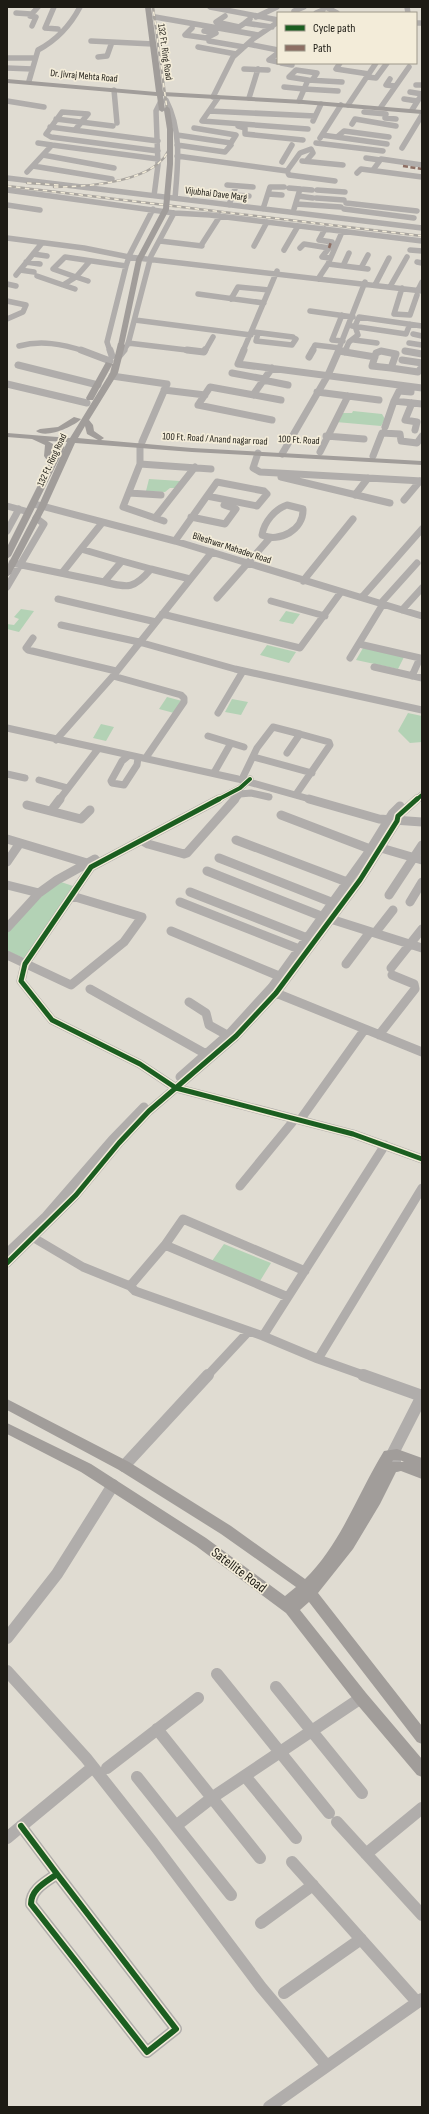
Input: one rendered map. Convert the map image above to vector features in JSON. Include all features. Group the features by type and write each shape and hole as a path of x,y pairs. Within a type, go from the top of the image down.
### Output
{"main road":[{"name":"132 Ft. Ring Road","path":"148,7 153,44 163,96"},
{"name":"132 Ft. Ring Road","path":"153,7 163,96"},
{"name":"Dr. Jivraj Mehta Road","path":"7,81 29,81 163,96"},
{"path":"7,81 114,90 163,96 299,101 381,107 422,112"},
{"path":"114,358 121,344 139,260 166,209 170,164 170,129 164,110 163,96"},
{"path":"215,97 341,105 372,110 422,112"},
{"name":"132 Ft. Ring Road","path":"38,505 54,462 112,376 114,358"},
{"name":"132 Ft. Ring Road","path":"81,420 87,403 114,358"},
{"path":"7,431 32,434 56,430 81,420 89,425 90,432 102,441"},
{"path":"32,434 49,444 48,456 54,462"},
{"name":"100 Ft. Road / Anand nagar road","path":"7,435 32,434 258,453 283,452 422,463"},
{"name":"132 Ft. Ring Road","path":"7,556 63,460 70,438"},
{"path":"63,460 83,446 102,441"},
{"name":"100 Ft. Road","path":"141,444 422,458"},
{"name":"132 Ft. Ring Road","path":"7,574 16,564 32,515"},
{"name":"Satellite Road","path":"7,1404 124,1466 226,1530 309,1590 422,1737"},
{"name":"Satellite Road","path":"7,1428 86,1468 113,1485 201,1542 288,1607 361,1698 422,1770"},
{"path":"395,1459 422,1464"},
{"path":"395,1459 422,1473"},
{"path":"288,1607 329,1573 376,1498 395,1459"}],"street":[{"path":"31,14 38,7"},
{"path":"54,7 45,28 58,29"},
{"path":"29,81 38,50 56,40 73,21 80,7"},
{"path":"210,7 277,21"},
{"path":"155,19 210,26 240,27 255,16 277,7"},
{"path":"295,12 294,11 304,7"},
{"path":"324,8 334,12"},
{"path":"210,26 227,11"},
{"path":"16,13 31,14 31,16 36,17 32,26"},
{"path":"229,26 239,16"},
{"path":"155,19 216,33 206,38 185,34 192,28"},
{"path":"216,22 258,35"},
{"path":"277,22 247,44 229,63 209,111 202,121 308,129"},
{"path":"246,23 272,27"},
{"path":"216,37 277,51"},
{"path":"209,40 247,44"},
{"path":"91,41 100,44 112,42 153,44"},
{"path":"98,57 106,56 112,42"},
{"path":"200,46 237,53"},
{"path":"277,52 269,60 277,62"},
{"path":"7,58 35,58"},
{"path":"286,64 292,65"},
{"path":"339,64 336,69 376,78 386,64"},
{"path":"348,105 375,64"},
{"path":"381,107 409,67"},
{"path":"7,68 32,69"},
{"path":"243,71 257,72 268,70"},
{"path":"249,98 257,72"},
{"path":"335,81 340,72"},
{"path":"390,78 386,85 395,86"},
{"path":"299,101 304,89 311,79 342,82"},
{"path":"284,88 338,91"},
{"path":"114,90 114,125"},
{"path":"410,92 422,94 412,110"},
{"path":"154,196 158,159 156,111 163,96 173,110 177,135 175,198"},
{"path":"404,99 419,100"},
{"path":"7,101 44,107"},
{"path":"215,122 245,128 245,134 302,142 321,104"},
{"path":"307,160 341,105"},
{"path":"368,121 372,110"},
{"path":"364,112 372,110 385,114 385,118 396,119"},
{"path":"75,130 88,114 64,111 56,119 46,134 51,137 158,151"},
{"path":"209,111 315,116"},
{"path":"402,148 422,112"},
{"path":"56,119 114,125 130,138"},
{"path":"352,124 354,120 396,126"},
{"path":"102,134 114,125"},
{"path":"50,127 158,141"},
{"path":"177,135 231,143 236,135 194,128"},
{"path":"326,144 344,131 389,137"},
{"path":"322,135 387,144"},
{"path":"343,147 348,138"},
{"path":"199,148 206,139"},
{"path":"38,143 158,159"},
{"path":"287,171 297,156 305,148 326,144 383,151"},
{"path":"27,172 52,145"},
{"path":"177,145 224,152 231,145"},
{"path":"282,162 292,145"},
{"path":"314,147 355,153"},
{"path":"288,152 297,156 298,161 307,160 343,165"},
{"path":"113,191 112,179 117,153"},
{"path":"43,155 114,168"},
{"path":"177,156 287,171 289,175 335,181"},
{"path":"366,158 379,162 422,169"},
{"path":"74,173 84,162"},
{"path":"373,170 379,162"},
{"path":"231,172 237,164"},
{"path":"404,165 422,165"},
{"path":"398,174 404,165"},
{"path":"33,166 112,179"},
{"path":"264,176 270,169"},
{"path":"357,173 361,169 422,176"},
{"name":"Vijubhai Dave Marg","path":"7,178 422,228"},
{"path":"227,185 253,187"},
{"path":"229,204 236,186"},
{"path":"263,186 333,191 346,198 365,205 417,212"},
{"path":"263,209 270,186"},
{"path":"293,213 300,189"},
{"path":"7,190 174,213 184,212 220,216 422,241"},
{"path":"323,216 333,191"},
{"path":"268,194 282,195"},
{"path":"232,195 249,196"},
{"path":"298,196 330,199 346,198"},
{"path":"341,218 346,198"},
{"path":"218,202 240,204"},
{"path":"296,204 327,206 414,218"},
{"path":"408,226 422,204"},
{"path":"7,205 40,210"},
{"path":"362,211 365,205"},
{"path":"381,214 384,207"},
{"path":"114,358 107,342 126,266 129,256 153,209"},
{"path":"174,213 151,258 134,320 121,344 205,352 213,337"},
{"path":"160,241 202,245 220,216"},
{"path":"254,246 267,222"},
{"path":"284,250 298,226"},
{"path":"319,240 325,230"},
{"path":"319,278 330,262 342,232"},
{"path":"7,238 129,256 420,289"},
{"path":"310,238 332,242 322,257 330,262 343,266 364,269 368,255"},
{"path":"42,243 18,272 36,274 75,289"},
{"path":"300,248 304,244 329,248"},
{"path":"410,250 421,255"},
{"path":"343,266 349,253"},
{"path":"33,254 47,256"},
{"path":"391,285 407,257"},
{"path":"88,281 76,278 53,268 62,258 126,266"},
{"path":"376,283 389,258"},
{"path":"63,285 76,278 90,261"},
{"path":"26,262 40,264"},
{"path":"330,262 330,272"},
{"path":"276,273 254,333 238,364 422,388"},
{"path":"364,283 376,283 420,289"},
{"path":"283,452 347,341 364,283"},
{"path":"7,284 16,286"},
{"path":"231,298 238,287 269,290"},
{"path":"402,288 394,314 410,315 420,289"},
{"path":"198,294 264,303"},
{"path":"201,301 205,295"},
{"path":"217,304 222,297"},
{"path":"234,307 240,300"},
{"path":"7,301 26,305 26,308 23,312 7,319"},
{"path":"310,311 353,317"},
{"path":"342,315 332,338 347,341 378,343"},
{"path":"352,326 359,317 422,326"},
{"path":"134,320 254,333"},
{"path":"382,330 386,321"},
{"path":"352,326 406,334 410,324"},
{"path":"347,341 358,335 352,326"},
{"path":"254,333 256,341 292,345 294,338"},
{"path":"413,334 422,336"},
{"path":"409,343 422,345"},
{"path":"19,346 31,344 56,345 114,358"},
{"path":"309,357 315,346 375,357"},
{"path":"391,368 396,354 379,351 372,366 418,372 422,367"},
{"path":"405,352 422,354"},
{"path":"402,360 422,363"},
{"path":"18,364 98,385"},
{"path":"253,395 272,368"},
{"path":"232,373 288,385"},
{"path":"112,376 167,384 141,444 140,464 123,507 164,521"},
{"path":"7,384 87,403"},
{"path":"272,420 198,405 210,386 281,400"},
{"path":"164,390 205,395"},
{"path":"396,419 394,401 399,391 422,394"},
{"path":"317,392 379,400"},
{"path":"320,452 326,436 348,396"},
{"path":"394,401 422,404"},
{"path":"396,419 412,403"},
{"path":"385,427 389,420 396,419 418,422 415,430"},
{"path":"373,456 382,433 400,434 401,441 417,443 422,436"},
{"path":"326,436 364,439"},
{"path":"258,453 253,468 260,472 390,503"},
{"path":"140,464 211,469"},
{"path":"156,518 195,468"},
{"path":"260,472 421,481"},
{"path":"355,494 368,478"},
{"path":"192,541 176,539 191,517 205,498 217,482 219,481 264,491 268,494 257,506 205,498"},
{"path":"404,500 421,481"},
{"path":"129,493 161,496"},
{"path":"191,517 223,524 228,522 236,509 205,498"},
{"name":"Bileshwar Mahadev Road","path":"38,505 102,523 176,539 246,564 362,597 422,616"},
{"path":"293,505 303,509 303,517 286,536 277,540 268,539 262,535 262,531 280,508 293,505"},
{"path":"7,506 19,509 32,515"},
{"path":"7,531 19,509"},
{"path":"303,580 353,519"},
{"path":"62,573 102,523"},
{"path":"362,597 422,529"},
{"path":"217,598 268,539"},
{"path":"81,549 190,579"},
{"path":"57,738 114,674 212,552"},
{"path":"104,582 122,561"},
{"path":"350,658 382,604 417,563"},
{"path":"7,587 16,564 132,587 138,585 151,569"},
{"path":"402,610 422,588"},
{"path":"162,614 296,648 303,647 341,592"},
{"path":"58,600 156,622"},
{"path":"271,601 325,616"},
{"path":"62,625 139,642 244,670 422,710"},
{"path":"33,638 26,648 28,650 114,674 181,695 184,698 184,702 147,756"},
{"path":"359,644 420,658 412,676"},
{"path":"374,667 422,678"},
{"path":"218,713 244,670"},
{"path":"7,725 128,756 244,779 353,813 422,820"},
{"path":"140,840 148,844 184,854 187,853 239,792 257,748 272,727 330,743 297,794"},
{"path":"7,728 215,771 369,813 394,818"},
{"path":"287,753 300,734"},
{"path":"208,736 244,747"},
{"path":"215,771 231,743"},
{"path":"51,811 98,749"},
{"path":"128,756 122,762 111,781 112,783 124,785 137,765 138,758"},
{"path":"254,757 312,773"},
{"path":"7,774 25,778"},
{"path":"7,928 39,893 57,880 244,779"},
{"path":"39,780 68,788"},
{"path":"7,1263 76,1195 118,1143 206,1054 272,991 279,976 299,949 320,916 347,882 404,802 422,790"},
{"path":"269,797 239,792 140,840 91,867 25,964 21,981 36,1002 52,1020 140,1064 174,1086 353,1134 422,1158"},
{"path":"7,1253 69,1192 112,1140 143,1108 174,1086 236,1036 330,920 381,848 394,818 422,795"},
{"path":"27,805 81,819 84,818 90,810"},
{"path":"281,815 370,849"},
{"path":"7,839 88,863"},
{"path":"236,840 347,882"},
{"path":"7,862 20,843"},
{"path":"389,895 418,859 422,844"},
{"path":"381,848 418,859"},
{"path":"219,858 331,902"},
{"path":"207,871 330,920 422,948"},
{"path":"410,902 422,882"},
{"path":"7,885 39,893"},
{"path":"190,892 306,938"},
{"path":"7,955 67,983 74,984 124,942 142,918 72,896"},
{"path":"180,902 299,949"},
{"path":"346,964 393,910"},
{"path":"379,1035 415,990 414,984 392,971 409,944 422,929"},
{"path":"171,931 279,976"},
{"path":"90,989 206,1054"},
{"path":"272,991 422,1052"},
{"path":"189,1002 206,1011 210,1017 210,1025 227,1035"},
{"path":"240,1186 298,1119 365,1029"},
{"path":"263,1336 385,1145"},
{"path":"318,1359 422,1188"},
{"path":"130,1286 165,1245 183,1220 304,1271"},
{"path":"34,1238 83,1267 130,1286 135,1291 263,1336 318,1359 422,1396 395,1459"},
{"path":"165,1245 288,1297"},
{"path":"124,1466 248,1331"},
{"path":"7,1638 57,1574 113,1485"},
{"path":"7,1671 94,1767 261,1986 327,2066"},
{"path":"216,1674 333,1817 422,1915"},
{"path":"276,1687 362,1793"},
{"path":"107,1768 198,1698"},
{"path":"177,1825 213,1797 361,1698"},
{"path":"157,1729 213,1797 260,1858"},
{"path":"7,1838 94,1767"},
{"path":"245,1776 296,1838"},
{"path":"136,1777 177,1825 231,1895"},
{"path":"366,1854 422,1808"},
{"path":"21,1826 176,2029 147,2052 31,1904 32,1896 36,1890 57,1874"},
{"path":"269,2107 420,2000 361,1939 292,1862"},
{"path":"261,1923 313,1885"},
{"path":"284,1993 361,1939"}],"green space":[{"path":"353,411 382,414 385,419 381,426 336,422 343,413 352,413"},
{"path":"149,479 180,481 178,488 170,488 165,492 146,491"},
{"path":"21,609 34,611 19,632 7,629 7,624 14,625 19,619 14,617"},
{"path":"286,611 300,614 293,624 279,621"},
{"path":"267,645 296,652 289,663 260,655"},
{"path":"363,648 404,657 398,669 356,660"},
{"path":"167,697 182,701 174,713 159,709"},
{"path":"232,699 248,702 241,715 225,712"},
{"path":"408,713 422,716 422,742 410,743 398,731"},
{"path":"101,724 114,727 106,741 93,738"},
{"path":"58,881 73,886 26,959 7,951 7,929"},
{"path":"224,1244 271,1263 260,1281 212,1261"}],"railway":[{"path":"54,187 101,184 137,175 152,168 163,158 170,146 170,131 153,7"},
{"path":"27,183 59,185"},
{"path":"7,186 422,236"}],"marked path":[{"path":"403,166 422,169"},
{"path":"329,248 331,242"}],"cycle path":[{"path":"250,779 240,788 91,867 25,964 21,981 36,1002 52,1020 140,1064 176,1088 353,1134 422,1159"},
{"path":"7,1263 76,1195 119,1143 149,1111 236,1036 276,993 360,880 397,821 398,816 422,795"},
{"path":"21,1826 176,2029 147,2052 31,1904 31,1899 36,1891 57,1874"}]}
